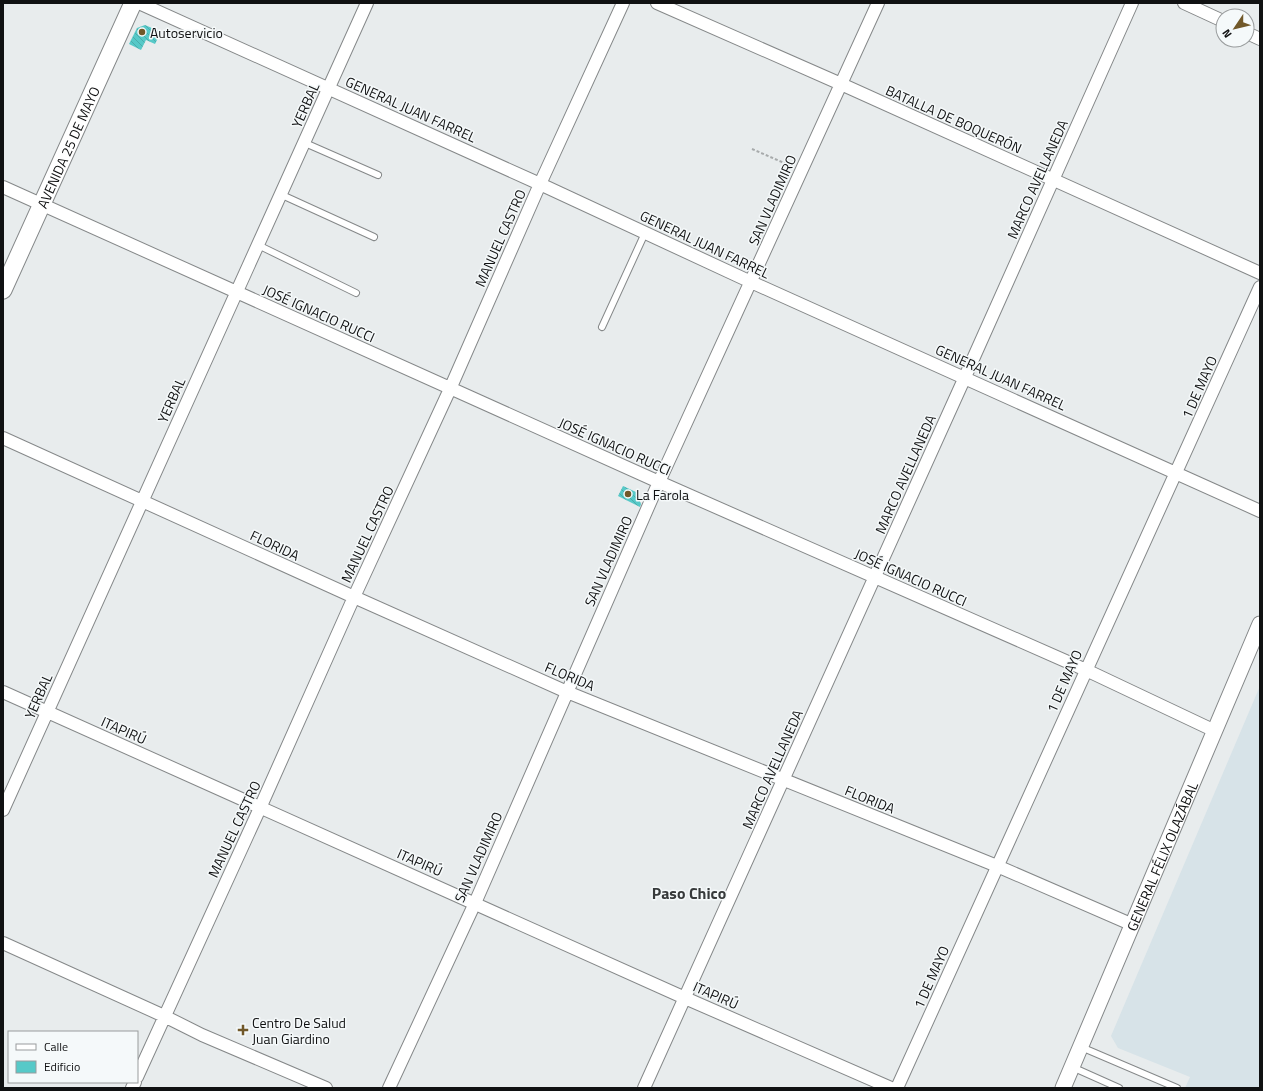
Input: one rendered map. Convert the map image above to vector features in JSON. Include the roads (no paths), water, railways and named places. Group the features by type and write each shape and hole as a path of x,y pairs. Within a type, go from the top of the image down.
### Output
{"main road":[{"name":"AVENIDA 25 DE MAYO","path":"3,290 133,3"}],"street":[{"name":"GENERAL JUAN FARREL","path":"139,3 540,184 751,282 1260,511"},
{"name":"YERBAL","path":"3,810 236,292 282,195 367,3"},
{"name":"MANUEL CASTRO","path":"138,1074 450,389 540,184 623,3"},
{"name":"BATALLA DE BOQUERÓN","path":"657,3 841,84 1260,273"},
{"name":"SAN VLADIMIRO","path":"389,1088 475,903 659,482 878,3"},
{"name":"MARCO AVELLANEDA","path":"644,1088 1132,3"},
{"path":"1191,4 1215,17"},
{"name":"JOSÉ IGNACIO RUCCI","path":"3,187 450,389 1086,670 1215,730"},
{"name":"1 DE MAYO","path":"897,1088 1260,288"},
{"name":"FLORIDA","path":"3,438 567,692 997,866 1133,925"},
{"name":"GENERAL FÉLIX OLAZÁBAL","path":"1063,1088 1260,624"},
{"name":"ITAPIRÚ","path":"3,692 685,998 891,1088"},
{"path":"3,943 164,1016 202,1035 326,1088"}],"lane":[{"path":"305,143 378,175"},
{"path":"282,195 374,237"},
{"path":"602,327 645,233"},
{"path":"258,245 356,293"},
{"path":"1081,1047 1177,1088"},
{"path":"1072,1067 1119,1088"}],"place":[{"name":"Autoservicio","path":"142,32"},
{"name":"La Farola","path":"628,494"},
{"name":"Centro De Salud Juan Giardino","path":"243,1030"}],"district":[{"name":"Paso Chico","path":"689,893"}]}
